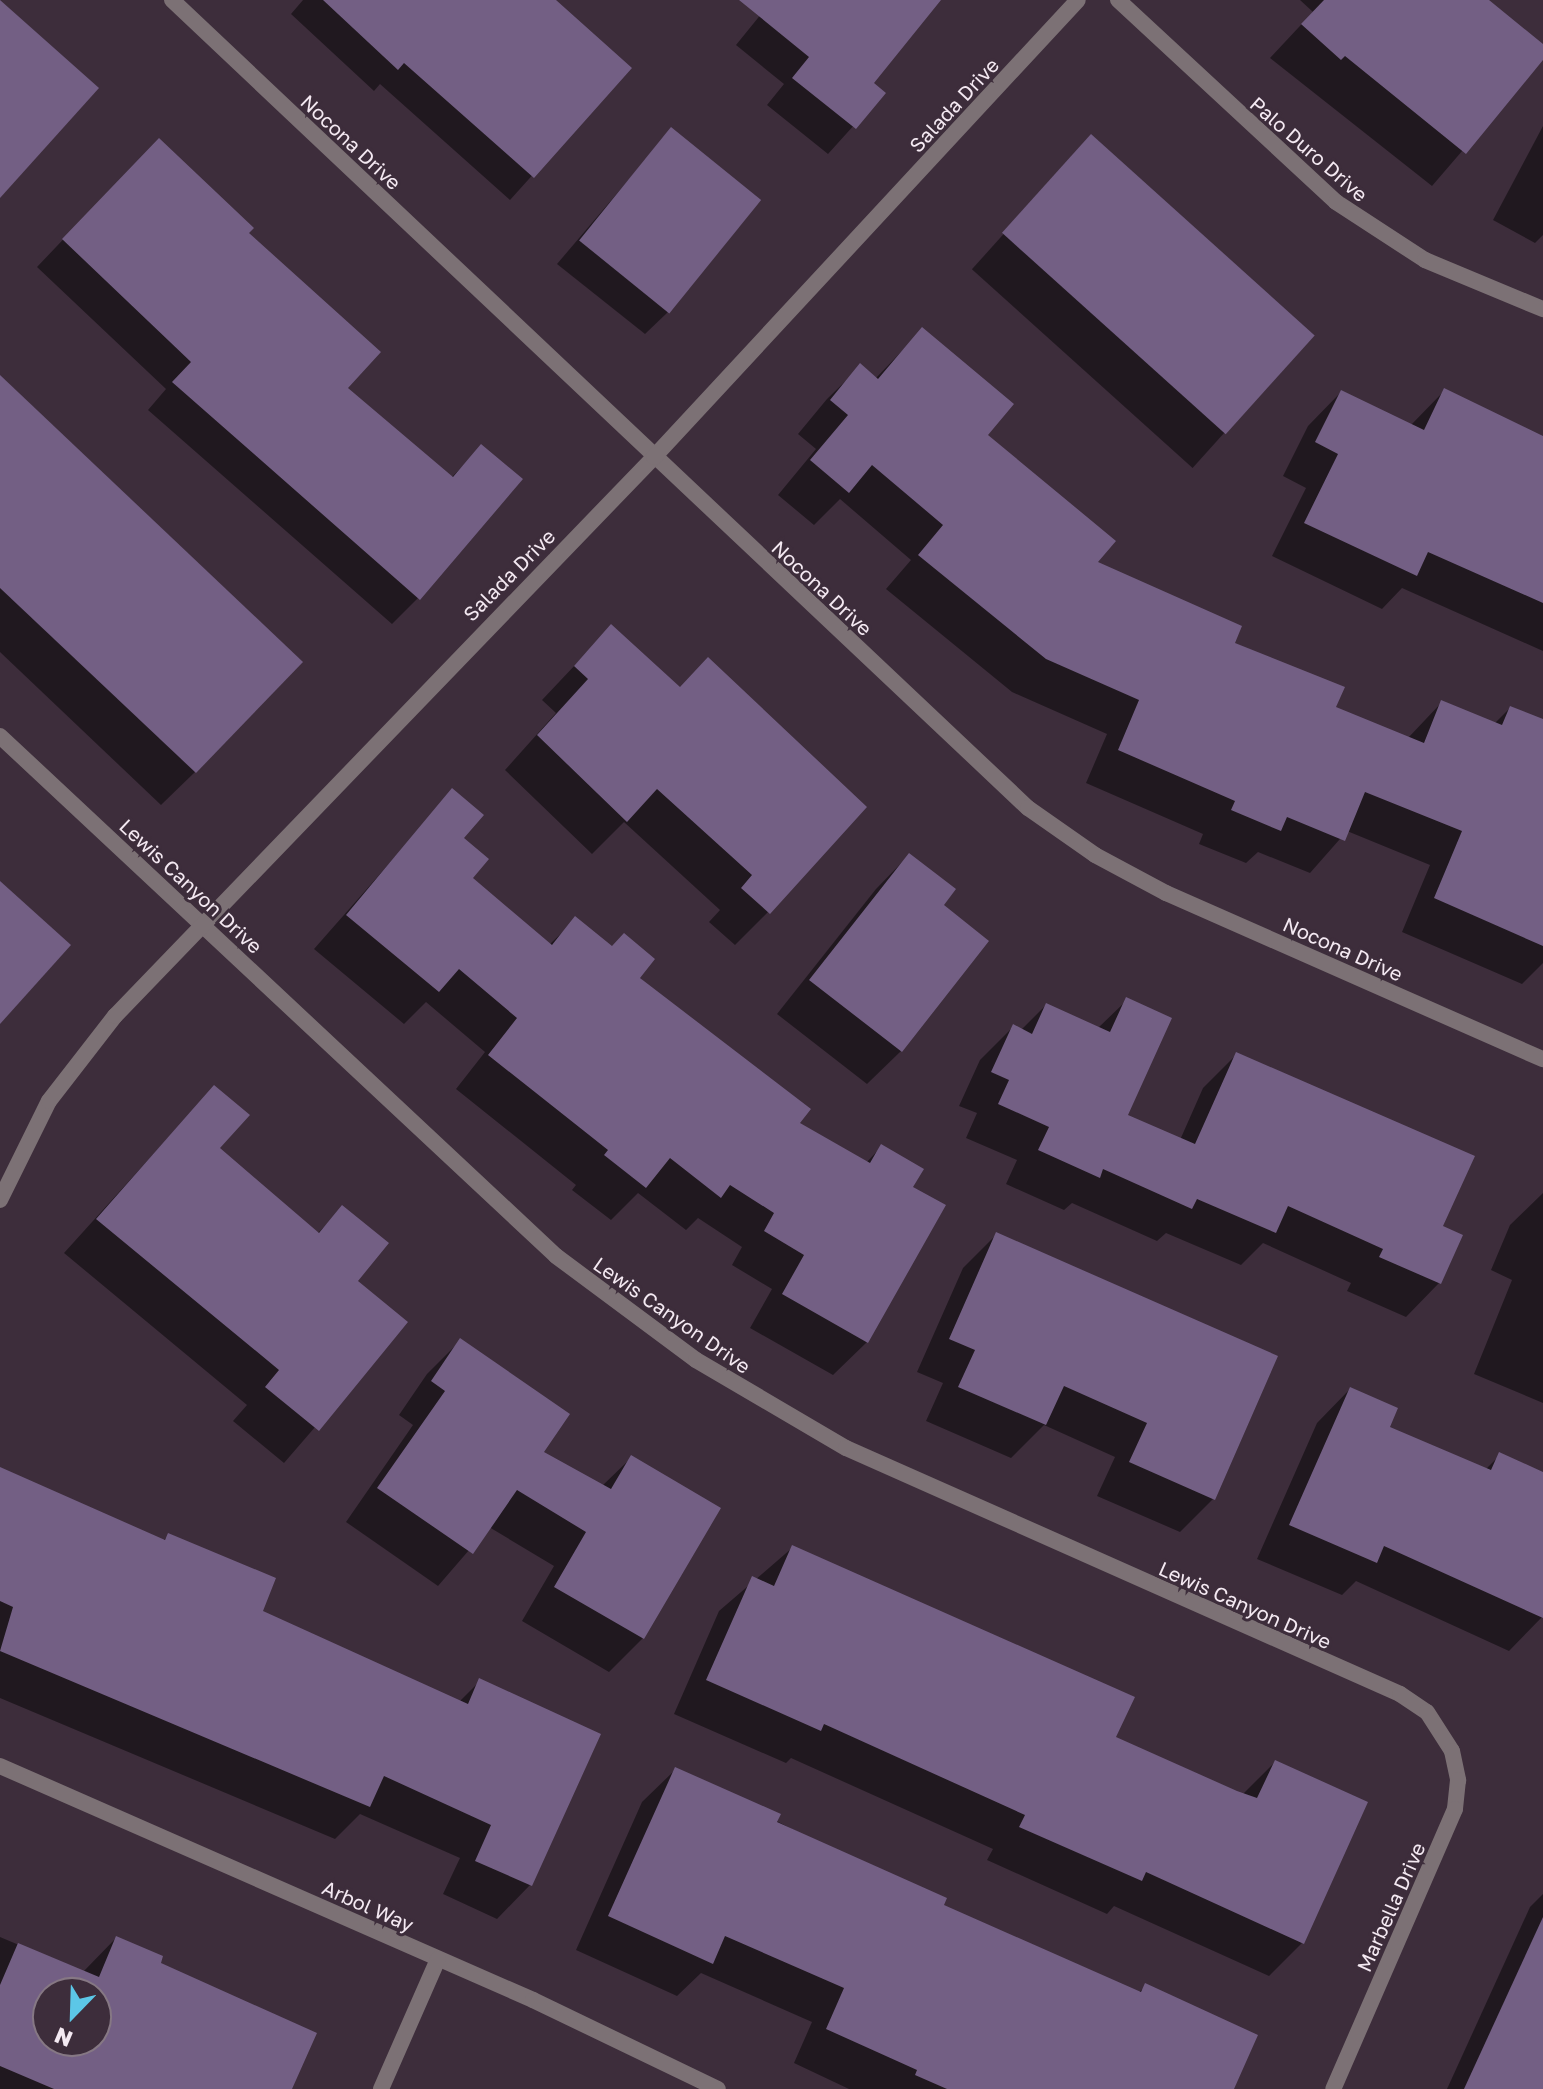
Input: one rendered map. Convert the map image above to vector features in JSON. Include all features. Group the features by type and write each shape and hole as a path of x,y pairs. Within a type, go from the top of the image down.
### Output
{"street":[{"name":"Nocona Drive","path":"172,0 998,782 1078,843 1166,893 1543,1059"},
{"name":"Salada Drive","path":"0,1200 22,1148 80,1057 202,924 654,457 1078,0"},
{"name":"Palo Duro Drive","path":"1118,0 1344,208 1444,270 1543,309"},
{"name":"Lewis Canyon Drive","path":"0,736 556,1256 696,1360 834,1441 925,1486 1400,1694 1427,1712 1446,1737"},
{"name":"Marbella Drive","path":"1333,2089 1455,1809 1458,1780 1446,1737"},
{"name":"Arbol Way","path":"0,1766 438,1959 718,2089"},
{"path":"381,2089 438,1959"}],"building":[{"path":"0,0 99,88 0,198"},
{"path":"323,0 556,0 632,68 534,178 404,63 398,70"},
{"path":"739,0 941,0 874,83 886,93 856,129 792,78 809,57"},
{"path":"1324,0 1489,0 1543,44 1543,60 1466,154 1345,56 1341,60 1301,24"},
{"path":"671,127 761,200 669,313 579,240"},
{"path":"1091,134 1315,335 1226,434 1002,233"},
{"path":"159,138 254,228 249,233 381,352 348,388 453,477 481,444 523,479 420,600 172,382 191,362 62,239"},
{"path":"922,327 1014,404 988,435 1116,541 1098,562 1242,626 1235,643 1345,687 1336,707 1424,743 1441,700 1502,725 1510,706 1543,719 1543,946 1434,898 1462,831 1365,792 1345,841 1287,817 1281,831 1231,810 1235,801 1118,750 1139,700 1046,659 918,555 943,525 872,465 849,493 810,460 848,415 830,400 860,363 878,379"},
{"path":"0,375 303,662 196,773 0,588"},
{"path":"1444,388 1543,436 1543,603 1428,552 1417,576 1304,523 1338,454 1315,442 1341,390 1424,430"},
{"path":"611,624 680,687 708,657 867,807 770,914 741,888 752,875 657,789 627,822 537,735 588,679 574,666"},
{"path":"452,788 484,815 464,838 489,859 473,878 552,945 575,916 612,946 624,933 655,959 640,978 811,1109 800,1123 870,1163 881,1144 924,1169 913,1187 946,1205 868,1343 782,1294 804,1255 764,1231 774,1213 730,1185 721,1198 670,1158 646,1188 604,1155 608,1150 488,1055 517,1018 459,969 439,992 346,915"},
{"path":"909,853 956,889 944,905 989,941 902,1052 809,980"},
{"path":"0,881 71,945 0,1024"},
{"path":"1126,997 1172,1018 1128,1115 1195,1144 1236,1052 1475,1156 1443,1226 1463,1235 1441,1284 1379,1257 1383,1249 1288,1206 1276,1233 1197,1199 1192,1209 1103,1169 1100,1178 1038,1150 1049,1127 998,1104 1009,1080 991,1072 1013,1024 1032,1034 1046,1003 1110,1032"},
{"path":"214,1085 250,1115 220,1148 319,1233 342,1205 389,1243 358,1281 408,1322 319,1431 265,1387 279,1370 96,1219"},
{"path":"996,1232 1278,1356 1215,1500 1129,1462 1147,1423 1064,1386 1046,1425 958,1387 975,1350 949,1339"},
{"path":"460,1338 570,1414 544,1452 611,1489 631,1455 721,1508 644,1639 554,1587 586,1532 517,1490 473,1554 377,1488 445,1391 431,1381"},
{"path":"1350,1387 1398,1408 1390,1427 1491,1470 1499,1452 1543,1472 1543,1618 1384,1546 1377,1563 1289,1525"},
{"path":"0,1467 165,1540 168,1533 276,1578 263,1611 468,1704 479,1678 601,1734 532,1886 475,1861 491,1825 384,1776 370,1807 0,1651 13,1607 0,1601"},
{"path":"792,1545 1135,1697 1116,1737 1237,1791 1257,1798 1275,1760 1368,1802 1304,1944 1146,1872 1142,1881 1019,1827 1025,1815 824,1724 821,1731 706,1680 752,1576 774,1586"},
{"path":"675,1767 781,1814 777,1822 947,1898 944,1905 1141,1992 1145,1983 1258,2035 1234,2089 947,2089 915,2075 917,2070 826,2029 844,1988 725,1936 713,1964 608,1916"},
{"path":"1543,1917 1543,2089 1464,2089"},
{"path":"116,1936 163,1956 161,1963 317,2033 292,2089 54,2089 0,2066 0,1985 18,1943 99,1977"}]}
